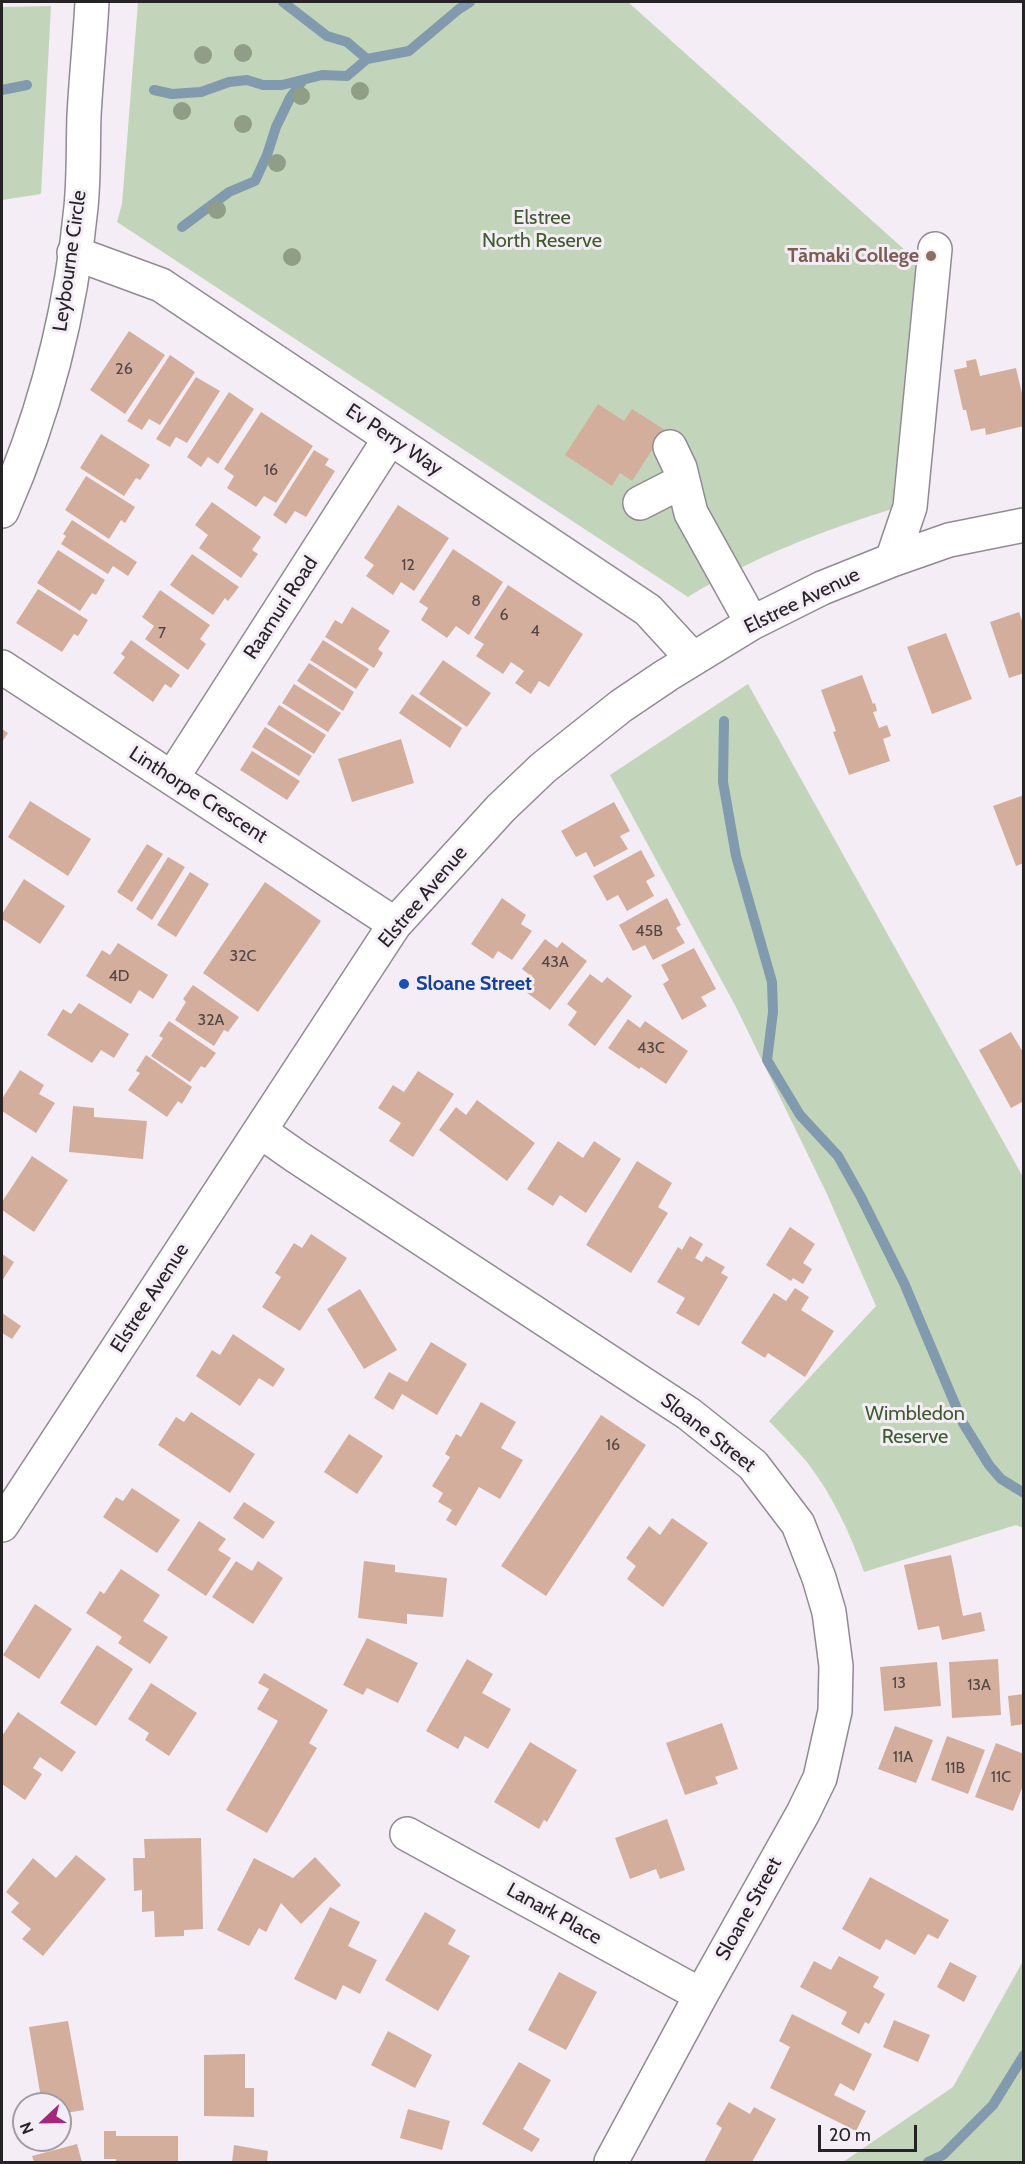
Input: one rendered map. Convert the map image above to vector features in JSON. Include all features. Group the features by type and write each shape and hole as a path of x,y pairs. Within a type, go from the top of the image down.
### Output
{"street":[{"name":"Leybourne Circle","path":"2,511 31,437 48,383 68,297 81,207 92,2"},
{"path":"892,560 910,507 935,249"},
{"name":"Ev Perry Way","path":"74,253 160,285 648,610 693,659"},
{"name":"Raamuri Road","path":"172,778 390,438"},
{"path":"670,447 684,481 692,513 752,622"},
{"path":"640,503 684,481"},
{"name":"Elstree Avenue","path":"2,1525 395,924 464,846 543,768 621,706 752,622 822,588 892,560 950,540 1023,525"},
{"name":"Linthorpe Crescent","path":"2,667 395,924"},
{"name":"Sloane Street","path":"260,1131 689,1414 753,1465 798,1524 819,1578 833,1636 836,1666 835,1711 820,1778 611,2163"},
{"name":"Lanark Place","path":"407,1834 701,1995"}],"green space":[{"name":"Elstree North Reserve","path":"138,2 628,2 916,260 892,509 787,547 737,570 688,597 117,222 122,204"},
{"path":"51,6 41,194 2,200 2,7"},
{"name":"Wimbledon Reserve","path":"748,684 1023,1177 1023,1528 1016,1525 864,1572 847,1529 825,1488 807,1462 769,1421 876,1306 826,1192 736,1007 610,775"},
{"path":"1023,1961 1023,2162 843,2162 953,2087"}],"building":[{"path":"129,331 165,355 125,414 90,390"},
{"path":"170,355 195,372 160,425 149,419 142,430 127,421"},
{"path":"976,359 980,376 1016,368 1024,402 1024,426 986,435 985,428 971,431 966,410 963,410 954,370 967,367 966,361"},
{"path":"196,377 220,391 187,443 176,437 170,447 156,439"},
{"path":"229,392 254,409 218,464 208,457 201,467 187,457"},
{"path":"598,404 624,421 632,409 665,430 632,481 620,473 612,486 565,455"},
{"path":"261,412 313,446 276,503 264,496 256,507 227,488 234,476 224,469"},
{"path":"101,434 150,465 140,480 136,478 124,496 80,468"},
{"path":"314,450 329,459 325,465 335,471 306,517 295,511 286,524 273,515"},
{"path":"86,476 135,507 125,523 121,520 109,539 65,510"},
{"path":"212,502 261,537 252,550 258,554 241,578 199,548 208,535 195,525"},
{"path":"398,505 449,538 414,591 401,582 393,595 366,576 374,565 364,558"},
{"path":"72,520 137,562 128,576 113,566 108,574 61,544 66,536 63,534"},
{"path":"453,549 503,582 469,635 456,626 447,638 421,620 428,608 419,602"},
{"path":"58,550 105,580 96,595 92,593 80,611 37,583"},
{"path":"192,554 239,587 228,601 225,598 213,615 170,585"},
{"path":"508,585 583,634 549,687 539,681 531,694 515,683 524,671 511,662 503,674 476,656 484,644 474,638"},
{"path":"38,589 88,620 78,636 74,634 62,652 16,623"},
{"path":"160,590 210,625 200,639 206,644 188,670 145,639 154,626 142,617"},
{"path":"352,607 390,631 378,649 383,653 374,668 325,637 335,620 342,624"},
{"path":"1019,612 1024,626 1024,673 1009,678 990,622"},
{"path":"946,633 972,699 932,714 907,647"},
{"path":"131,640 180,675 171,688 165,684 153,702 113,673 125,657 121,654"},
{"path":"323,640 369,669 356,689 310,660"},
{"path":"443,660 491,693 467,727 419,694"},
{"path":"309,663 354,692 343,711 297,681"},
{"path":"862,675 873,704 875,703 877,711 873,712 879,728 887,725 891,736 883,739 890,761 849,775 821,690"},
{"path":"294,684 341,713 328,732 282,703"},
{"path":"412,694 462,728 450,748 399,713"},
{"path":"279,705 326,735 314,754 267,724"},
{"path":"265,727 312,756 299,776 252,747"},
{"path":"2,729 8,733 2,742"},
{"path":"401,739 414,783 352,802 338,759"},
{"path":"252,751 300,781 287,800 240,770"},
{"path":"1024,795 1024,863 1016,866 993,806"},
{"path":"30,801 91,839 68,876 8,837"},
{"path":"614,802 630,831 620,836 628,849 594,867 586,852 576,857 561,831"},
{"path":"147,844 163,854 132,902 117,892"},
{"path":"641,850 655,876 646,881 654,896 627,911 618,895 607,901 593,876"},
{"path":"168,857 185,867 152,920 136,909"},
{"path":"190,872 209,884 176,937 157,925"},
{"path":"24,879 65,906 40,944 2,919 2,914"},
{"path":"265,882 321,921 258,1012 203,973"},
{"path":"502,898 526,915 521,924 532,931 512,960 498,951 493,959 471,944"},
{"path":"667,898 681,925 676,928 685,943 653,960 645,945 633,951 619,925"},
{"path":"545,939 557,948 562,942 587,961 550,1010 522,989 532,977 522,969"},
{"path":"118,943 168,975 153,999 139,990 131,1004 86,976 102,950 110,955"},
{"path":"694,948 716,989 701,997 707,1006 682,1020 663,984 669,980 661,965"},
{"path":"590,974 602,983 607,977 632,996 595,1046 568,1025 577,1012 567,1004"},
{"path":"193,985 239,1017 228,1032 224,1030 214,1046 175,1020 186,1002 183,999"},
{"path":"79,1003 129,1034 114,1058 101,1050 92,1063 47,1035 63,1009 71,1014"},
{"path":"628,1019 640,1028 645,1021 688,1051 666,1084 608,1048"},
{"path":"169,1021 216,1053 205,1068 201,1066 190,1082 151,1056 163,1038 159,1036"},
{"path":"1011,1032 1024,1054 1024,1101 1011,1108 979,1050"},
{"path":"146,1055 192,1087 182,1104 178,1101 167,1117 128,1090 140,1073 136,1071"},
{"path":"20,1070 44,1085 39,1094 55,1103 36,1133 2,1111 2,1099"},
{"path":"418,1071 454,1094 413,1157 389,1141 401,1123 378,1108 393,1085 404,1092"},
{"path":"477,1100 535,1143 507,1181 439,1130 456,1107 466,1115"},
{"path":"73,1106 94,1108 94,1117 147,1121 143,1159 69,1152"},
{"path":"558,1141 583,1158 594,1141 621,1159 586,1213 560,1195 553,1206 527,1189"},
{"path":"32,1156 68,1180 34,1232 2,1210 2,1202"},
{"path":"637,1161 672,1183 658,1207 668,1213 631,1273 586,1245"},
{"path":"790,1227 815,1244 803,1263 812,1269 803,1284 793,1278 791,1281 766,1265"},
{"path":"311,1234 347,1258 300,1331 262,1307 281,1277 275,1273 294,1243 302,1248"},
{"path":"690,1236 703,1244 695,1258 702,1262 706,1256 725,1267 721,1273 728,1277 699,1326 676,1313 685,1298 657,1282 678,1247 682,1250"},
{"path":"2,1254 14,1262 2,1281"},
{"path":"795,1288 809,1297 801,1310 834,1331 805,1377 768,1353 765,1358 741,1343 774,1293 786,1301"},
{"path":"360,1289 397,1350 364,1369 327,1309"},
{"path":"2,1313 21,1326 12,1339 2,1333"},
{"path":"233,1334 285,1369 273,1387 259,1378 240,1406 196,1376 212,1350 220,1355"},
{"path":"431,1342 467,1364 437,1415 402,1394 393,1410 374,1398 389,1372 407,1382"},
{"path":"481,1402 516,1422 501,1448 523,1460 500,1499 479,1487 456,1526 446,1520 452,1510 438,1502 443,1493 432,1486 450,1457 445,1454 456,1434 461,1437"},
{"path":"191,1412 255,1454 230,1493 158,1445 176,1417 184,1422"},
{"path":"601,1415 646,1445 546,1596 501,1566"},
{"path":"349,1434 383,1456 357,1494 324,1472"},
{"path":"132,1488 180,1520 157,1553 103,1517 116,1497 123,1501"},
{"path":"244,1502 275,1522 263,1539 233,1518"},
{"path":"672,1518 708,1543 663,1607 627,1579 636,1566 626,1558 649,1526 660,1535"},
{"path":"199,1521 226,1539 218,1550 231,1558 206,1596 167,1570"},
{"path":"951,1555 963,1616 981,1612 985,1631 942,1640 939,1626 918,1630 904,1565"},
{"path":"236,1561 252,1571 258,1561 283,1578 253,1624 212,1597"},
{"path":"364,1561 395,1565 395,1572 447,1578 443,1617 407,1614 407,1624 358,1618"},
{"path":"121,1569 160,1595 143,1621 168,1637 150,1664 118,1643 122,1637 86,1613 100,1591 104,1594"},
{"path":"35,1604 72,1629 39,1679 3,1655"},
{"path":"367,1638 418,1663 398,1703 367,1688 363,1695 343,1685"},
{"path":"97,1645 133,1669 96,1726 60,1703"},
{"path":"467,1659 493,1674 482,1693 511,1709 488,1749 465,1736 458,1749 426,1731"},
{"path":"998,1659 1001,1715 952,1718 949,1662"},
{"path":"937,1662 941,1706 884,1711 880,1667"},
{"path":"264,1673 328,1710 309,1743 317,1748 267,1833 226,1810 278,1721 257,1709 269,1689 258,1683"},
{"path":"151,1683 197,1713 169,1756 145,1740 149,1733 128,1719"},
{"path":"1024,1694 1024,1724 1011,1726 1008,1696"},
{"path":"18,1712 76,1752 62,1772 40,1757 33,1768 42,1774 25,1800 2,1784 2,1736"},
{"path":"722,1723 738,1769 715,1777 718,1784 685,1795 666,1743"},
{"path":"895,1726 933,1740 916,1783 878,1769"},
{"path":"947,1736 985,1750 968,1794 931,1780"},
{"path":"530,1742 577,1770 547,1822 544,1820 539,1829 494,1802"},
{"path":"996,1743 1024,1754 1024,1783 1013,1811 975,1797"},
{"path":"667,1819 685,1870 660,1879 656,1869 630,1879 615,1838"},
{"path":"201,1838 203,1929 184,1930 184,1936 155,1937 154,1911 142,1912 142,1890 134,1891 133,1858 145,1858 144,1839"},
{"path":"76,1855 106,1879 43,1956 22,1939 31,1929 11,1912 19,1903 6,1892 33,1858 56,1878"},
{"path":"315,1857 341,1885 301,1924 281,1903 266,1932 259,1928 249,1946 217,1930 254,1858 293,1878"},
{"path":"870,1877 949,1920 938,1939 928,1934 915,1955 886,1939 880,1950 842,1929"},
{"path":"330,1907 360,1922 348,1946 377,1960 360,1994 343,1985 336,2000 294,1979"},
{"path":"425,1912 456,1930 448,1944 470,1956 438,2011 385,1980"},
{"path":"839,1956 879,1977 873,1987 885,1994 869,2024 865,2022 859,2034 841,2024 847,2012 800,1987 814,1961 831,1970"},
{"path":"950,1962 977,1976 964,2002 937,1987"},
{"path":"559,1972 597,1992 566,2050 528,2030"},
{"path":"792,2014 872,2054 854,2091 840,2083 834,2095 866,2111 856,2131 770,2088 790,2047 779,2041"},
{"path":"894,2020 930,2035 918,2062 883,2047"},
{"path":"68,2021 84,2110 72,2112 72,2092 40,2092 29,2027"},
{"path":"388,2031 432,2055 415,2088 371,2065"},
{"path":"245,2054 245,2088 254,2088 254,2117 204,2116 204,2055"},
{"path":"519,2062 551,2080 523,2129 540,2139 532,2152 482,2124"},
{"path":"729,2102 750,2114 754,2107 776,2119 752,2162 704,2162 722,2128 716,2124"},
{"path":"408,2109 450,2121 442,2150 400,2138"},
{"path":"104,2131 116,2131 116,2136 178,2136 178,2162 116,2162 116,2159 104,2159"},
{"path":"77,2144 82,2162 34,2162 32,2156 47,2152 72,2152 72,2145"},
{"path":"234,2145 268,2151 267,2162 232,2162"}],"waterway":[{"path":"283,2 327,36 347,42 367,59"},
{"path":"154,90 172,94 201,92 229,82 247,80 263,85 282,85 322,75 347,76 367,59 409,51 470,2"},
{"path":"182,227 229,192 255,181 276,127 290,98 303,80"},
{"path":"2,90 27,85"},
{"path":"724,721 723,782 736,856 772,982 773,1012 767,1060 800,1115 838,1156 861,1197 904,1283 963,1423 989,1465 1001,1479 1024,1493"},
{"path":"928,2162 943,2155 993,2105 1024,2055"}],"place":[{"name":"Tāmaki College","path":"931,256"},
{"name":"Sloane Street","path":"404,984"}]}
